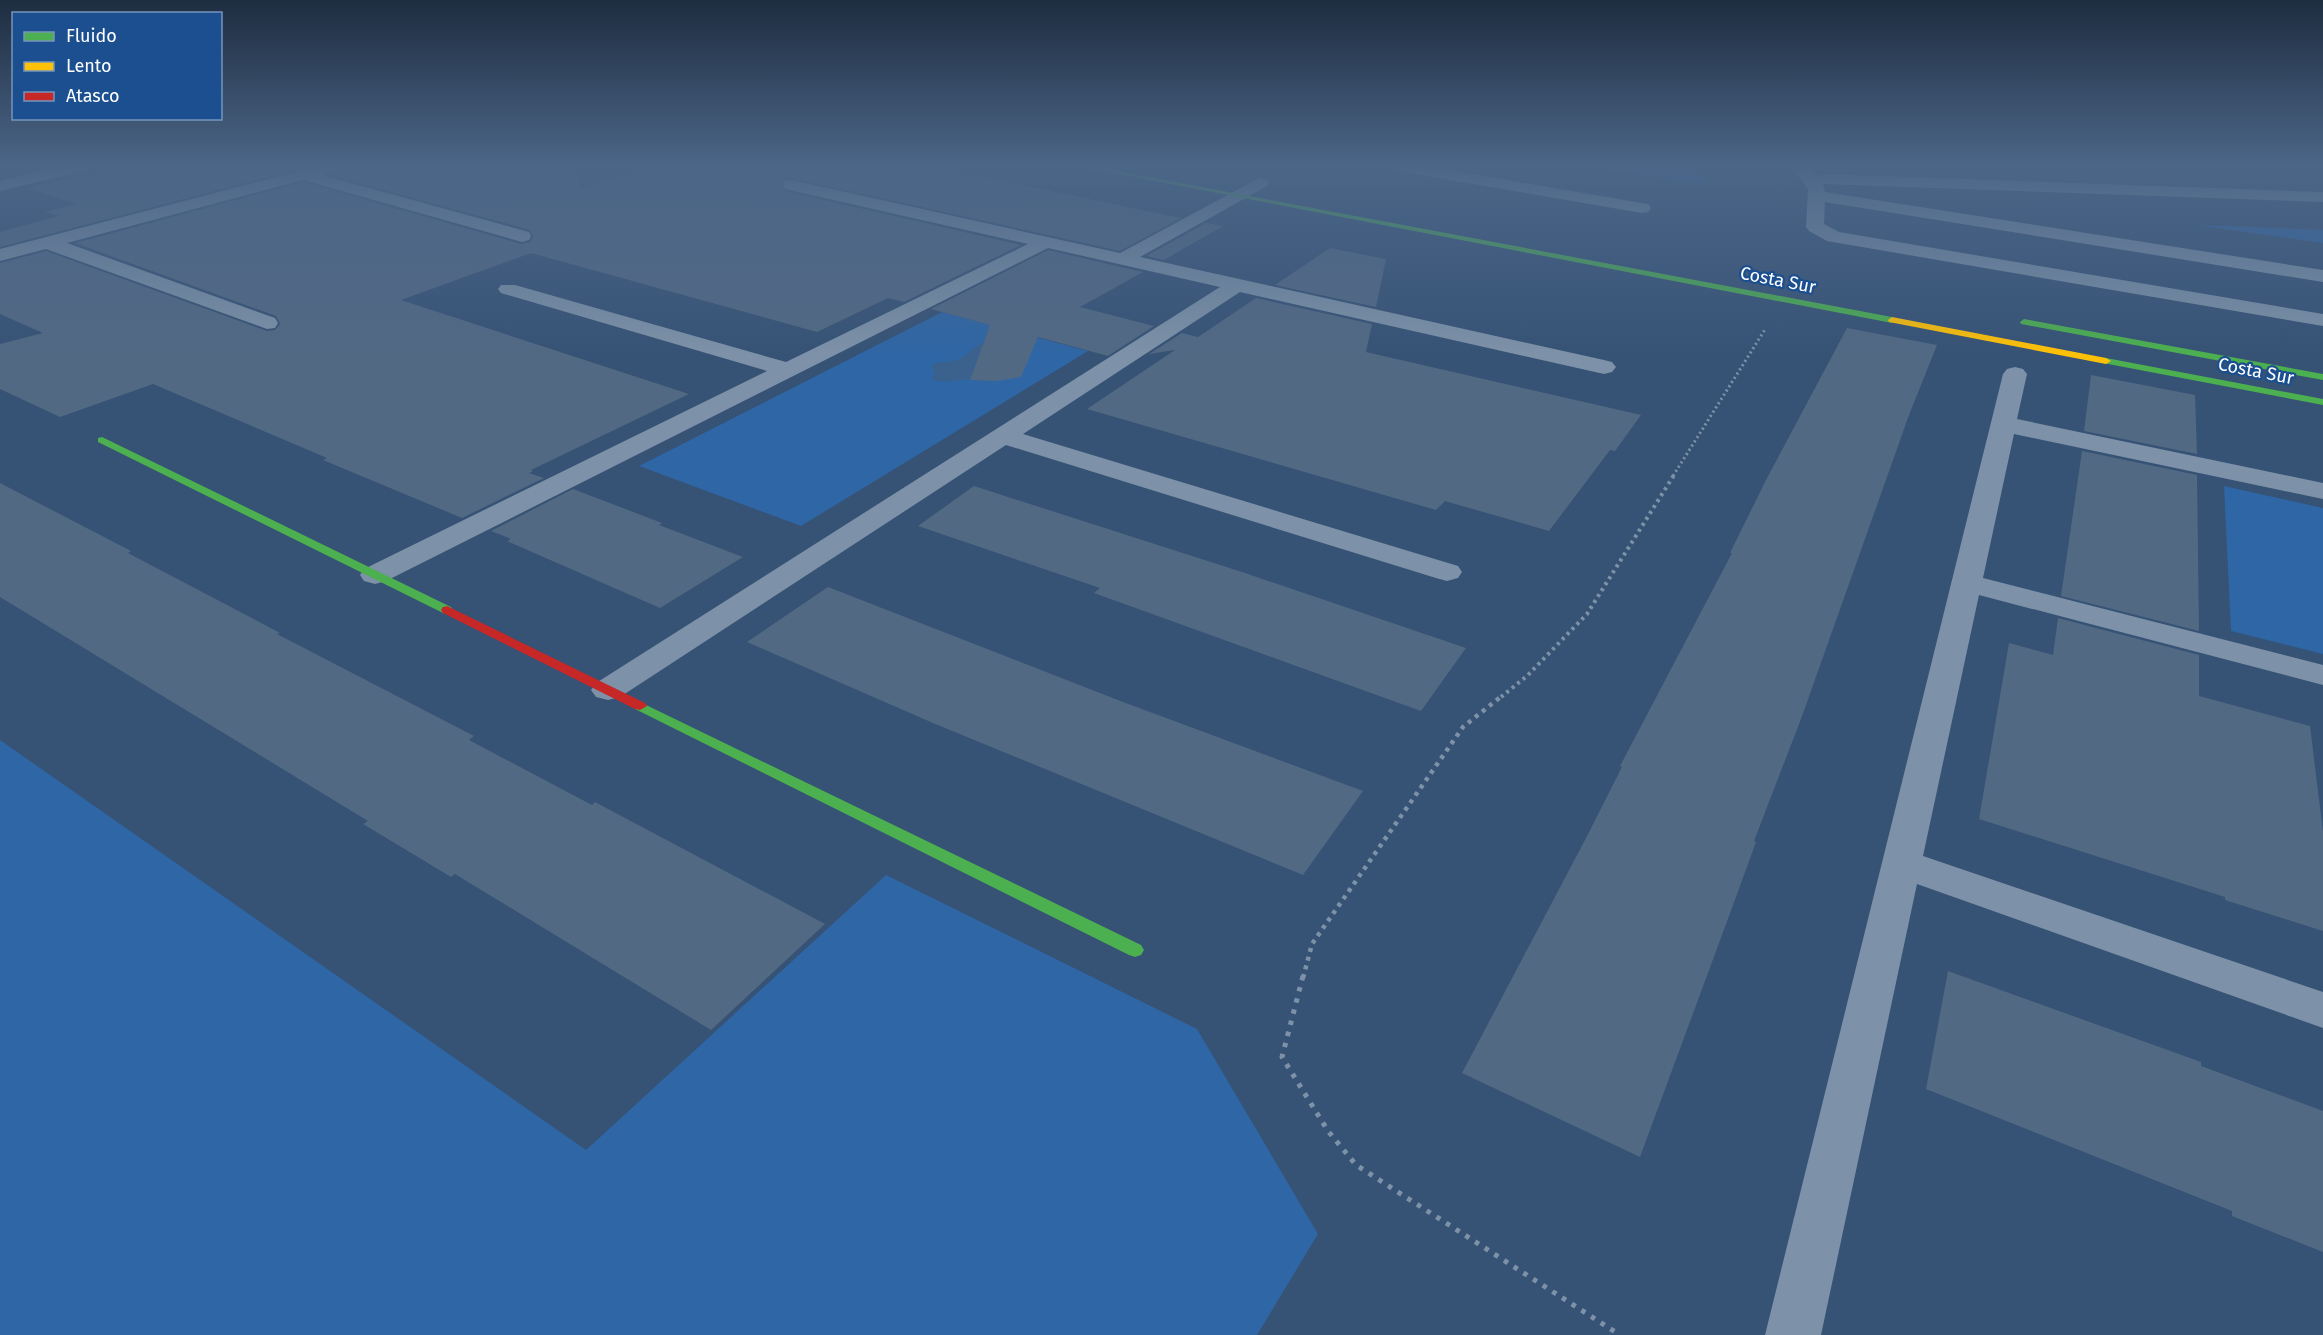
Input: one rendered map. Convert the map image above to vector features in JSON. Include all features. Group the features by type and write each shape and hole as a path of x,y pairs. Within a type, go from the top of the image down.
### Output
{"street":[{"path":"0,255 100,229"},
{"path":"498,229 522,236"},
{"path":"989,229 1604,367"},
{"path":"1123,259 1176,229"},
{"path":"1148,265 1210,229"},
{"name":"Costa Sur","path":"1414,229 2323,402"},
{"path":"1819,229 1834,237 1850,241 2323,320"},
{"path":"2071,229 2323,276"},
{"path":"375,575 1046,242"},
{"path":"49,243 267,323"},
{"path":"608,690 1237,285"},
{"path":"508,289 787,370"},
{"name":"Costa Sur","path":"2004,319 2323,377"},
{"path":"1793,1335 2016,374"},
{"path":"2004,424 2323,491"},
{"path":"1003,436 1447,572"},
{"path":"102,440 1135,950"},
{"path":"1967,583 2323,675"},
{"path":"1902,864 2323,1010"}],"path":[{"path":"1620,1335 1356,1165 1328,1131 1282,1057 1312,944 1463,726 1527,676 1587,614 1784,300"}],"shaded area":[{"path":"2226,229 2323,230 2323,243"},
{"path":"942,312 1088,351 801,526 639,466"},
{"path":"982,344 995,344 990,374 952,381 932,379 935,374 932,367 935,363 958,359"},
{"path":"2224,486 2323,508 2323,654 2231,631"},
{"path":"0,740 586,1150 886,875 1197,1029 1318,1234 1257,1335 0,1335"}],"building":[{"path":"10,229 68,229 0,247 0,232"},
{"path":"126,229 469,229 521,244 530,242 533,237 527,229 952,229 1021,245 904,302 888,298 817,332 531,253 401,300 689,394 531,470 533,471 529,473 544,478 462,518 323,460 327,458 153,384 60,417 0,389 0,344 43,333 0,314 0,263 46,251 267,331 275,330 280,324 276,316 75,243"},
{"path":"1022,229 1160,229 1120,251"},
{"path":"1195,229 1217,229 1164,260 1146,256"},
{"path":"1330,248 1386,259 1376,307 1275,285"},
{"path":"1048,250 1143,272 1080,307 1154,326 1108,356 1038,337 1021,377 998,381 970,380 990,325 931,309"},
{"path":"1256,298 1372,324 1366,352 1641,415 1615,451 1610,450 1549,531 1445,501 1436,510 1087,409 1175,350 1149,354 1182,333 1198,337"},
{"path":"1847,328 1937,345 1909,415 1801,719 1754,841 1756,842 1640,1157 1462,1073 1585,840 1622,767 1620,766 1732,553 1730,553 1766,480"},
{"path":"2091,375 2195,395 2197,454 2084,431"},
{"path":"2082,451 2197,475 2199,631 2061,596"},
{"path":"0,483 131,551 128,553 280,633 277,634 474,736 469,740 592,805 595,802 825,924 711,1030 455,874 451,877 363,824 368,821 0,597"},
{"path":"974,486 1245,573 1466,648 1421,711 1094,593 1100,588 918,526"},
{"path":"573,489 743,557 660,608 507,541 511,539 491,531"},
{"path":"828,587 1123,702 1363,791 1303,875 933,723 747,642"},
{"path":"2058,618 2199,655 2199,696 2310,726 2323,832 2323,931 2225,900 2225,897 1979,819 2009,643 2053,655"},
{"path":"1948,971 2201,1062 2201,1066 2323,1111 2323,1252 2232,1216 2232,1211 1926,1089"}],"traffic: fast":[{"path":"1414,229 1892,320"},
{"path":"2024,322 2323,377"},
{"path":"2106,361 2323,402"},
{"path":"102,440 447,610"},
{"path":"640,706 1135,950"}],"traffic: slow":[{"path":"1892,320 2106,361"}],"traffic: jam":[{"path":"447,610 640,706"}]}
